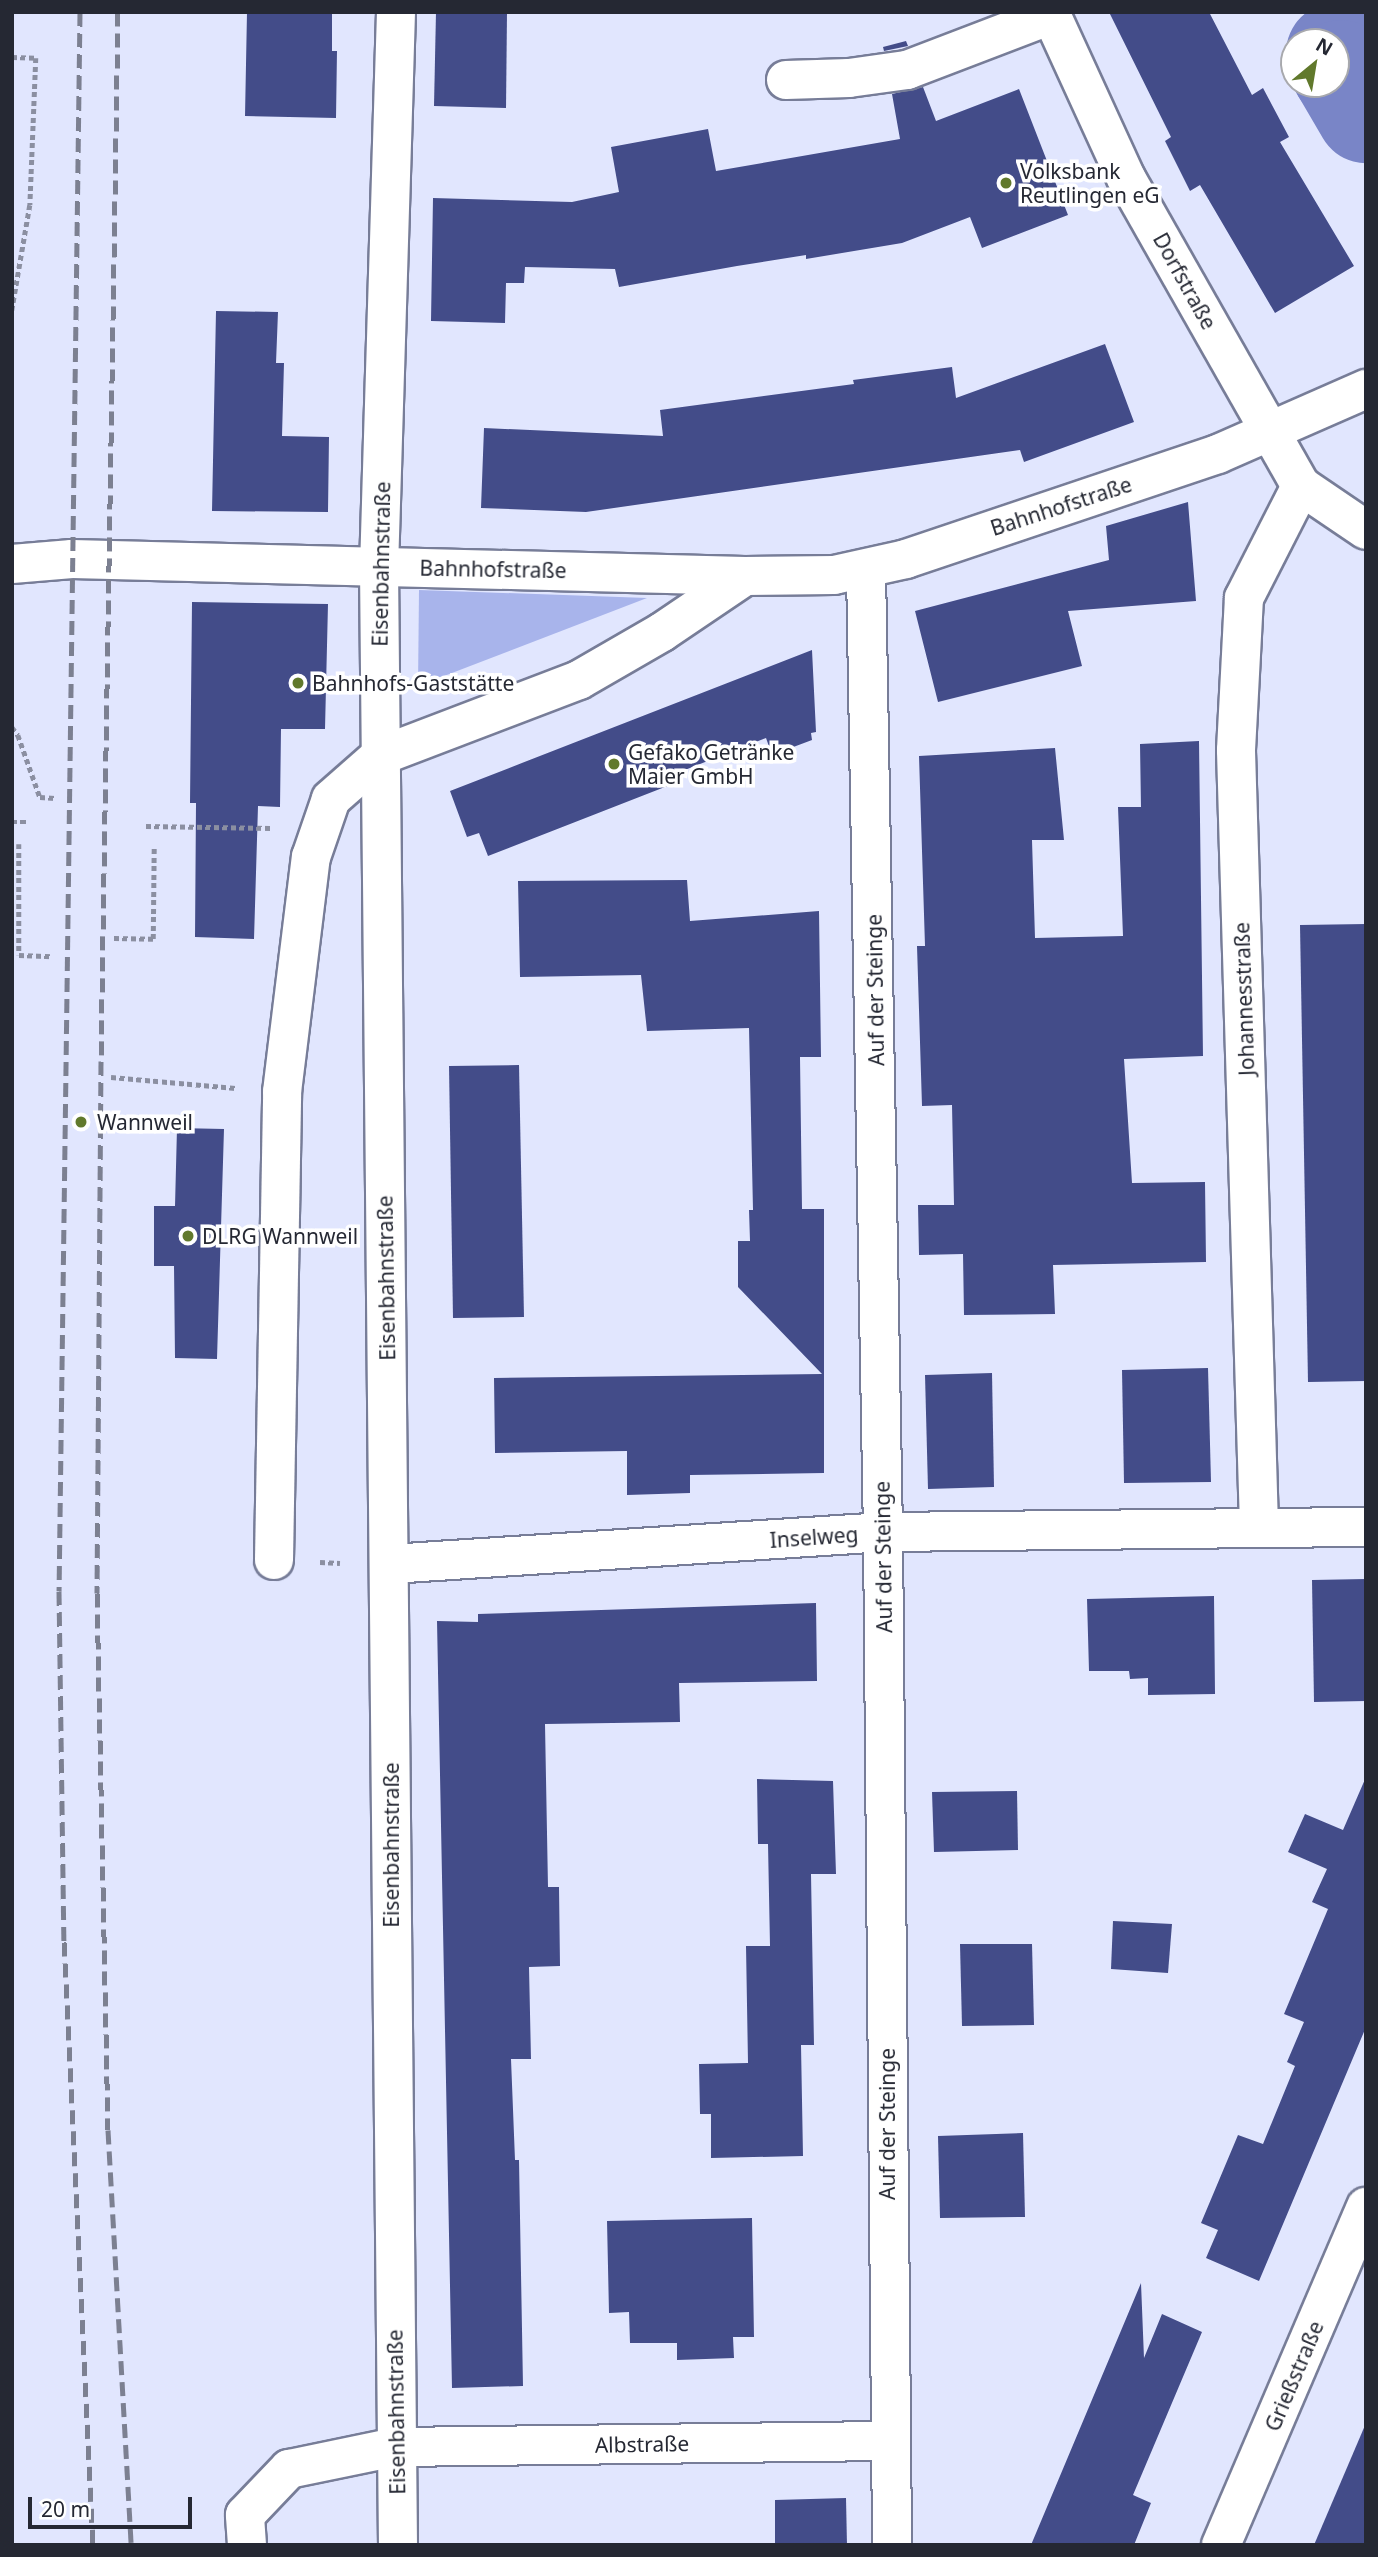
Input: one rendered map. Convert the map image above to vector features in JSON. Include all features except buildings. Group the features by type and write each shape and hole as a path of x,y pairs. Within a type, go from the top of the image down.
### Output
{"street":[{"name":"Eisenbahnstraße","path":"396,12 379,567 398,2545"},
{"name":"Dorfstraße","path":"786,80 849,78 907,70 1051,13 1126,178 1270,430"},
{"name":"Bahnhofstraße","path":"12,564 72,559 745,576 834,575 866,570 936,550 1218,454 1366,388"},
{"path":"1270,430 1301,486 1366,530"},
{"name":"Johannesstraße","path":"1259,1526 1237,736 1244,598 1301,486"},
{"name":"Auf der Steinge","path":"866,570 883,1532 891,2545"},
{"path":"274,1560 282,1092 311,857 331,799 380,756 579,680 662,632 745,576"},
{"name":"Inselweg","path":"390,1564 883,1532 1259,1526 1366,1527"},
{"name":"Grießstraße","path":"1222,2545 1366,2207"},
{"name":"Albstraße","path":"247,2545 246,2515 289,2469 395,2447 889,2441"}],"path":[{"path":"12,57 36,58 30,205 12,310"},
{"path":"12,727 18,735 40,797 55,798"},
{"path":"12,822 27,822"},
{"path":"146,826 321,827"},
{"path":"19,844 19,956 52,956"},
{"path":"114,938 153,939 154,848"},
{"path":"111,1077 282,1092"},
{"path":"274,1560 390,1564"}],"shaded area":[{"path":"419,590 647,598 418,686"}],"waterway":[{"path":"1350,85 1366,113"}],"railway":[{"path":"80,12 59,1591 64,1942 93,2545"},
{"path":"118,12 101,1061 97,1593 108,2130 131,2545"}],"place":[{"name":"Volksbank Reutlingen eG","path":"1006,183"},
{"name":"Bahnhofs-Gaststätte","path":"298,683"},
{"name":"Gefako Getränke Maier GmbH","path":"614,764"},
{"name":"Wannweil","path":"81,1122"},
{"name":"DLRG Wannweil","path":"188,1236"}]}
